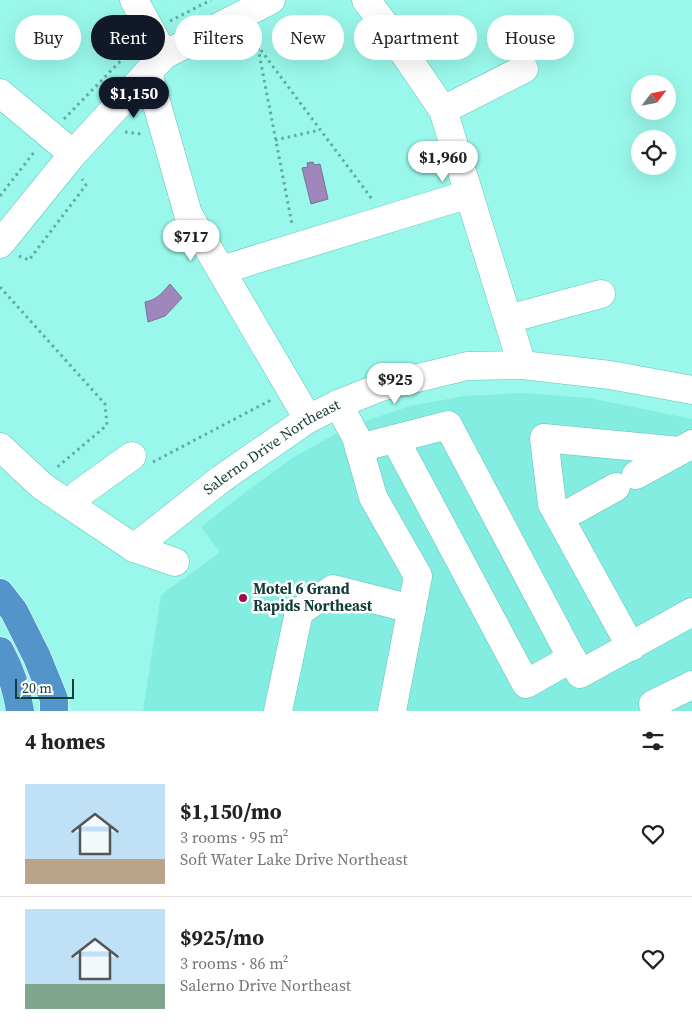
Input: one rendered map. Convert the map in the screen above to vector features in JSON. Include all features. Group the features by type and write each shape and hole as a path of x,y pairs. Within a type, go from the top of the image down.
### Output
{"highway":[{"path":"0,593 14,611 37,657 54,700 54,711"},
{"path":"0,651 12,676 20,711"}],"street":[{"path":"134,0 142,15"},
{"path":"6,248 77,166 156,64 271,0"},
{"path":"366,0 444,110 522,365"},
{"path":"155,60 166,136 188,214 308,419"},
{"path":"444,110 524,69"},
{"path":"0,94 49,134 77,166"},
{"path":"221,270 469,194"},
{"path":"508,319 601,294"},
{"name":"Salerno Drive Northeast","path":"134,548 221,479 308,419 338,404 380,387 467,366 522,365 610,375 692,390"},
{"path":"338,404 356,437 373,498 418,576 392,711"},
{"path":"360,448 448,425 580,674 692,612"},
{"path":"631,647 552,504 544,438 686,447"},
{"path":"395,439 526,684 572,658"},
{"path":"0,447 42,486 134,548 175,562"},
{"path":"560,518 686,447"},
{"path":"72,506 79,494 132,456"},
{"path":"278,711 299,612 333,589 412,609"},
{"path":"656,711 653,704 692,685"},
{"path":"682,711 684,707 692,702"}],"path":[{"path":"165,23 212,0"},
{"path":"296,247 257,45 387,219"},
{"path":"0,196 49,134 121,60"},
{"path":"275,140 320,130"},
{"path":"120,132 166,136"},
{"path":"6,248 29,260 86,185 77,166"},
{"path":"0,287 105,404 107,425 49,474"},
{"path":"132,456 140,469 269,401 272,406"}],"shaded area":[{"path":"313,162 314,165 320,164 328,199 311,204 302,168 308,167 307,163"},
{"path":"170,284 182,298 165,316 148,322 145,302 156,298"},
{"path":"523,393 589,398 692,419 692,711 143,711 161,595 220,552 201,527 294,457 348,427 410,406 465,396"}],"place":[{"name":"Motel 6 Grand Rapids Northeast","path":"243,598"}]}
